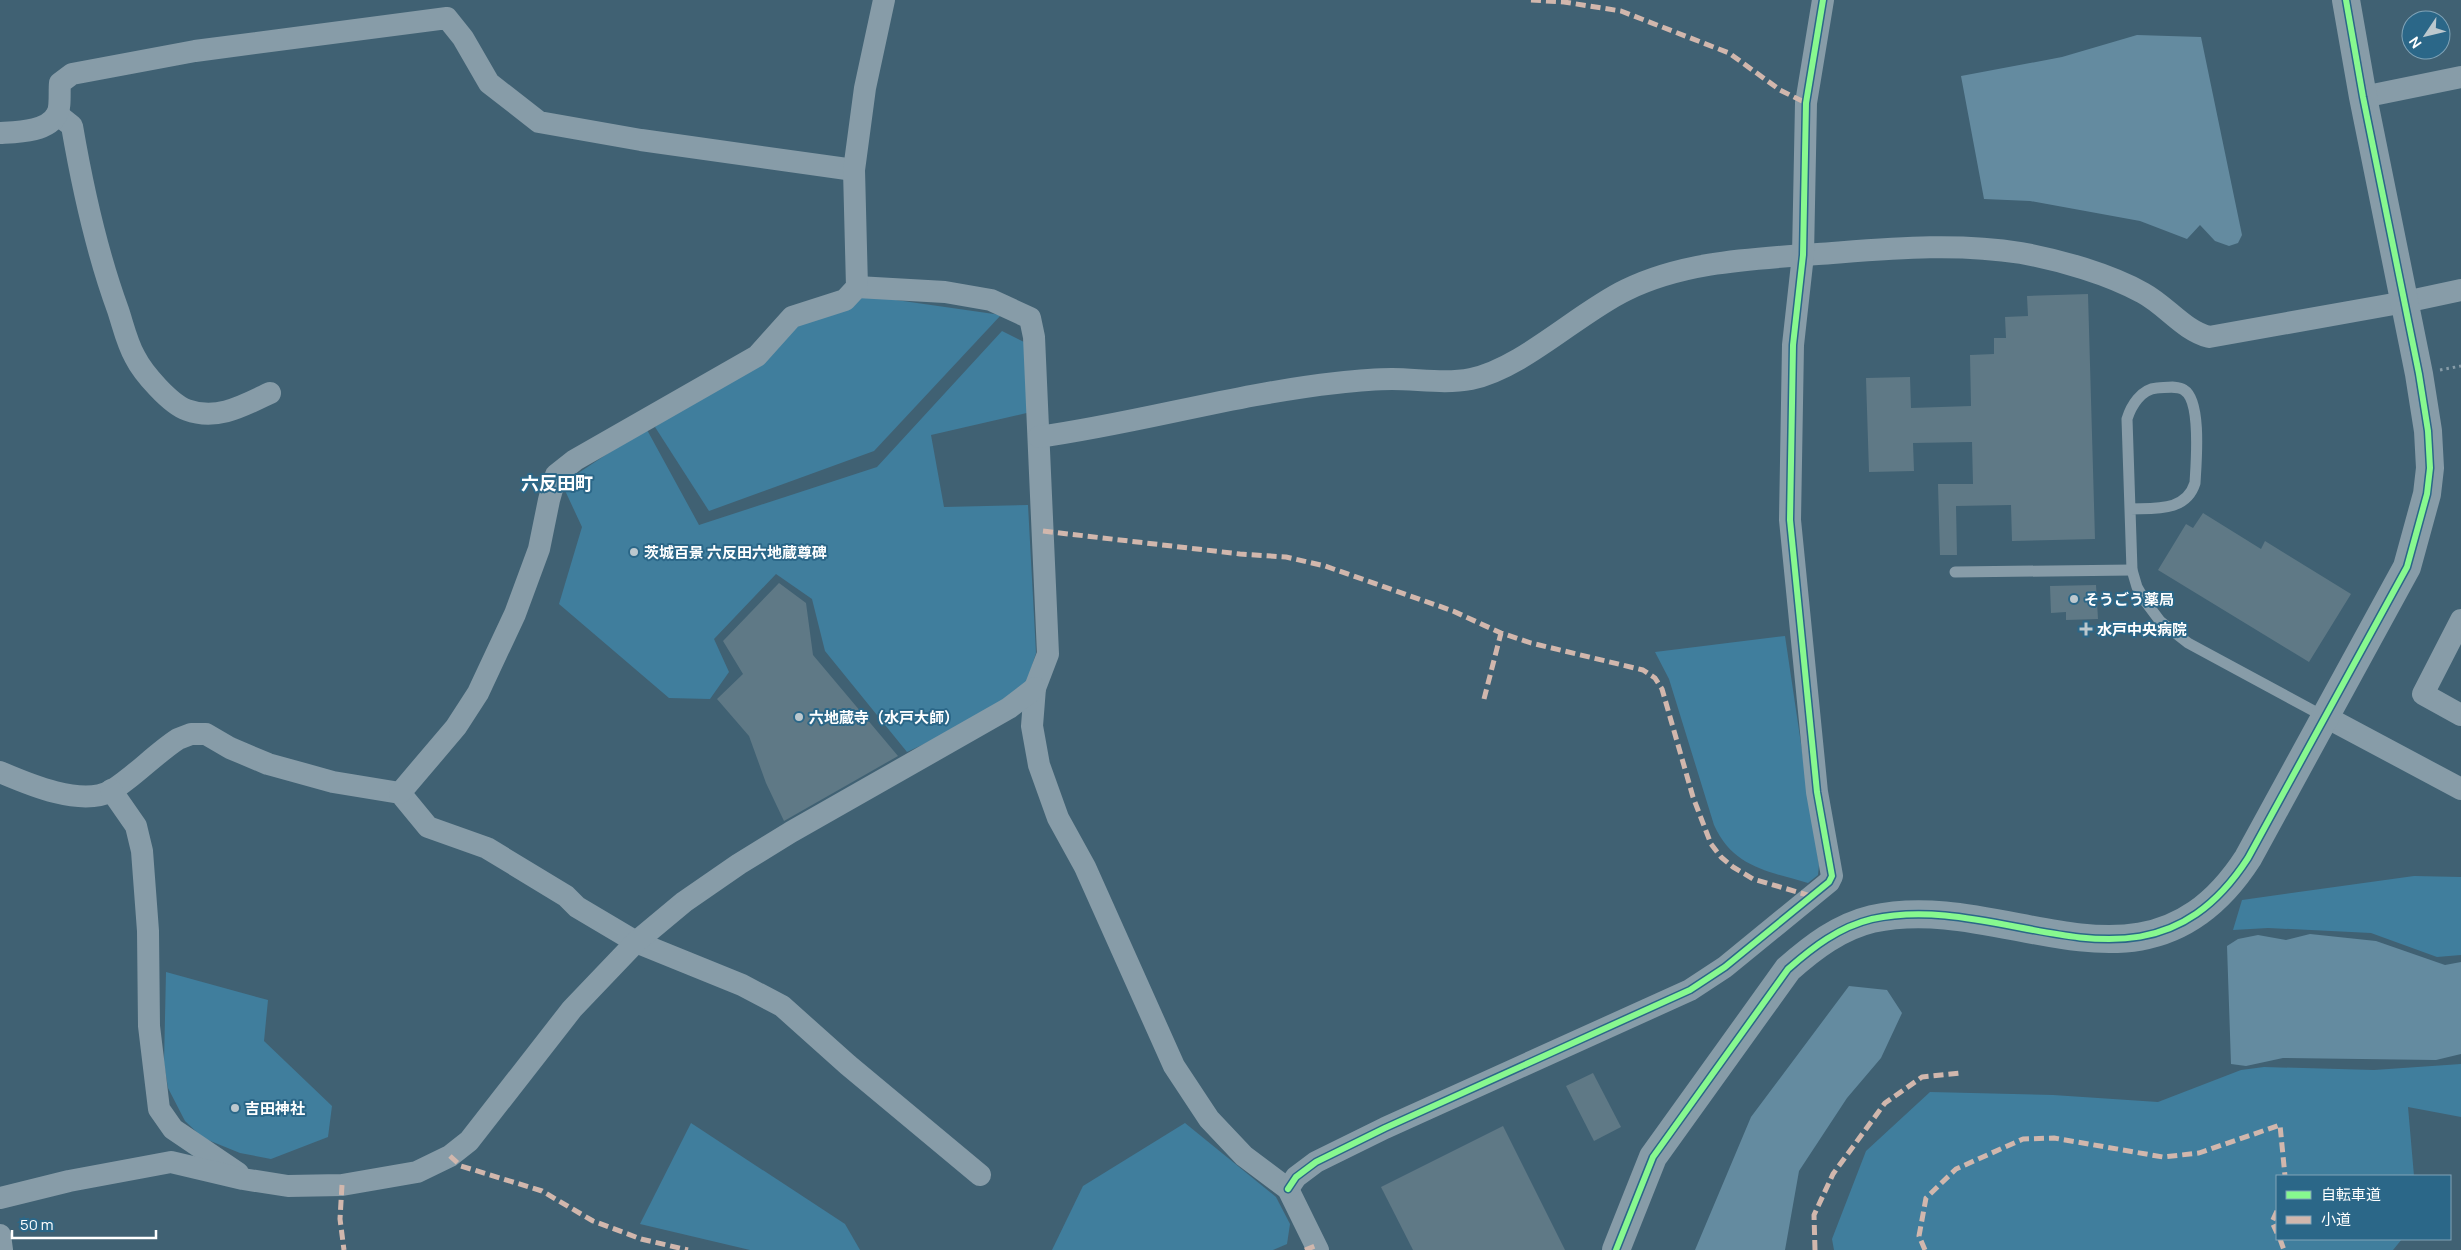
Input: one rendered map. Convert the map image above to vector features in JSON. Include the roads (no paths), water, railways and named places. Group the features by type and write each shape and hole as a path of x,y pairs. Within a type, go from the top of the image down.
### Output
{"street":[{"path":"400,793 456,727 478,693 496,657 539,549 556,475 575,460 757,356 792,317 845,300 857,287 854,170 865,88 884,0"},
{"path":"1288,1189 1296,1177 1316,1162 1385,1128 1690,990 1725,967 1829,882 1832,876 1817,792 1790,520 1793,345 1803,255 1806,103 1823,0"},
{"path":"1616,1250 1653,1157 1788,969 1816,944 1842,930 1870,920 1902,915 1942,915 2073,938 2129,939 2152,934 2177,924 2217,897 2234,878 2326,717 2407,567 2427,494 2430,468 2428,431 2346,0"},
{"path":"0,133 22,131 48,124 57,114 60,83 72,74 195,51 447,18 463,38 489,83 539,122 641,140 854,170"},
{"path":"2363,97 2461,77"},
{"path":"57,114 72,126 84,195 96,244 135,357 167,398 185,410 216,414 233,410 270,394"},
{"path":"1039,437 1264,394 1335,383 1390,379 1447,381 1473,378 1512,362 1625,290 1646,282 1702,266 1803,255 1911,247 1969,247 2023,254 2086,270 2144,294 2190,330 2209,337 2461,290"},
{"path":"857,287 945,292 991,300 1030,318 1034,337 1048,654 1035,688 1032,726 1039,765 1058,818 1089,876 1174,1066 1208,1119 1244,1156 1288,1189 1318,1250"},
{"path":"2461,620 2423,694 2461,715"},
{"path":"0,1198 69,1181 171,1162 243,1179 288,1186 342,1186 417,1172 450,1156 469,1141 572,1009 636,942 684,902 739,864 1010,708 1035,688"},
{"path":"2326,717 2461,789"},
{"path":"0,772 36,787 77,796 98,796 111,790 178,739 191,734 206,734 230,748 268,764 333,782 400,793 428,827 486,848 566,896 577,907 636,942 742,985 782,1006 848,1065 980,1175"},
{"path":"111,790 136,826 142,851 148,931 149,1026 159,1109 173,1129 240,1174 243,1179"},
{"path":"0,1235 2,1250"}],"lane":[{"path":"2130,509 2167,508 2178,504 2192,492 2196,474 2195,420 2190,397 2185,390 2178,388 2151,388 2143,393 2130,410 2127,419 2132,570 2138,587 2160,621 2188,643 2326,717"},
{"path":"1955,572 2132,570"}],"place":[{"name":"茨城百景 六反田六地蔵尊碑","path":"634,552"},
{"name":"そうごう薬局","path":"2074,599"},
{"name":"水戸中央病院","path":"2086,629"},
{"name":"六地蔵寺（水戸大師）","path":"799,717"},
{"name":"吉田神社","path":"235,1108"}],"district":[{"name":"六反田町","path":"557,483"}]}
